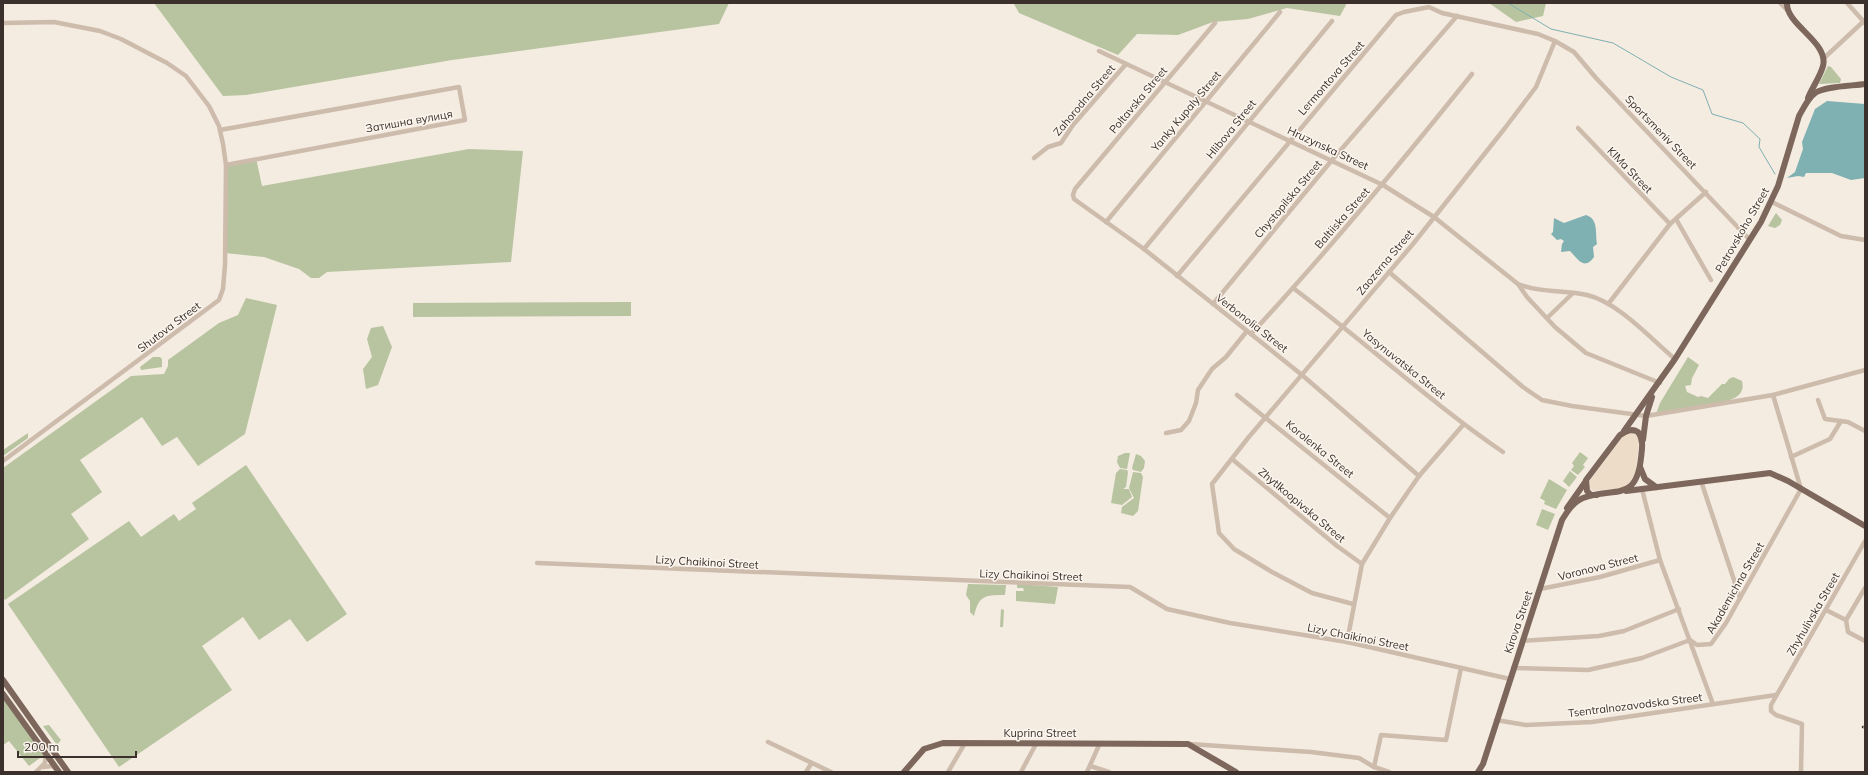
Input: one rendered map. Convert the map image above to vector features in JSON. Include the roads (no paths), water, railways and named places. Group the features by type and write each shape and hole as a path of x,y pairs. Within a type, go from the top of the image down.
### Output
{"main road":[{"path":"1787,3 1788,11 1819,49 1823,59 1823,67 1804,106"},
{"name":"Petrovskoho Street","path":"1620,435 1660,383 1676,359 1772,202 1799,116 1804,106 1814,93 1823,90 1865,84"},
{"path":"1620,492 1634,483 1640,467 1646,416 1654,391"},
{"path":"1562,520 1569,504 1620,435 1628,430 1635,430 1640,434 1643,444"},
{"path":"1640,467 1645,479 1656,487"},
{"name":"Kirova Street","path":"1478,772 1483,764 1562,520 1572,506 1578,501 1583,498 1597,495 1770,473 1865,526"},
{"path":"1586,480 1587,491 1591,494 1597,495"},
{"path":"3,680 68,772"},
{"path":"3,694 57,770"},
{"name":"Kuprina Street","path":"904,772 924,749 943,743 1100,743 1188,744 1236,772"}],"street":[{"path":"1780,3 1788,11"},
{"path":"1823,59 1864,22 1847,3"},
{"name":"Lermontova Street","path":"1177,276 1396,16 1404,12 1429,8 1457,16 1538,34 1555,41"},
{"name":"Yanky Kupaly Street","path":"1106,222 1280,12"},
{"name":"Chystopilska Street","path":"1212,304 1332,160 1457,16"},
{"name":"Hlibova Street","path":"1144,249 1332,21"},
{"name":"Shutova Street","path":"3,23 60,23 100,31 121,39 167,63 186,76 209,106 220,130 226,165 226,265 223,289 219,300 3,461"},
{"name":"Poltavska Street","path":"1075,189 1215,23"},
{"name":"Sportsmeniv Street","path":"1555,41 1574,52 1596,78 1750,240"},
{"name":"Zaozerna Street","path":"1353,604 1312,593 1272,572 1234,549 1219,533 1212,484 1266,417 1434,217 1536,88 1555,41"},
{"name":"Hruzynska Street","path":"1099,51 1383,184 1434,217 1518,284 1547,318 1586,354 1660,383"},
{"name":"Zahorodna Street","path":"1034,158 1048,147 1061,143 1073,125 1126,64"},
{"name":"Baltiiska Street","path":"1166,433 1181,430 1189,421 1196,403 1198,390 1212,370 1293,288 1383,184 1472,74"},
{"name":"Затишна вулиця","path":"220,130 459,87 464,113 465,120 226,165"},
{"name":"KIMa Street","path":"1578,128 1670,224"},
{"name":"Verbonolia Street","path":"1075,189 1072,195 1074,199 1144,249 1249,332 1302,375 1419,476"},
{"path":"1610,303 1670,224 1706,192"},
{"path":"1772,202 1841,236 1865,240"},
{"path":"1676,219 1711,280"},
{"path":"1389,272 1523,387 1542,400 1646,416 1773,395 1865,370"},
{"path":"1518,284 1532,289 1587,295 1610,303 1676,359"},
{"name":"Yasynuvatska Street","path":"1293,288 1343,325 1463,425 1503,452"},
{"path":"1527,296 1532,289"},
{"path":"1547,318 1572,294"},
{"name":"Hruzynska Street","path":"1527,296 1555,326"},
{"name":"Korolenka Street","path":"1237,395 1390,518"},
{"path":"1773,395 1801,489"},
{"path":"1818,400 1825,419 1848,422 1865,431"},
{"path":"1791,457 1830,439 1841,421"},
{"path":"1347,642 1353,604 1362,564 1390,518 1419,476 1463,425"},
{"name":"Zhytlkoopivska Street","path":"1232,459 1337,546 1362,564"},
{"path":"1701,481 1740,598"},
{"path":"1642,489 1660,560 1713,704"},
{"name":"Akademichna Street","path":"1690,640 1697,645 1711,644 1717,637 1801,489"},
{"name":"Zhyhulivska Street","path":"1776,695 1865,541"},
{"name":"Voronova Street","path":"1540,589 1600,578 1660,560"},
{"name":"Lizy Chaikinoi Street","path":"537,563 1130,587 1167,609 1230,623 1347,642 1510,679"},
{"path":"1865,588 1846,620 1848,632 1865,641"},
{"path":"1522,641 1599,636 1624,630 1679,609"},
{"path":"1826,610 1846,620"},
{"path":"1513,668 1588,670 1642,658 1690,640"},
{"path":"1374,767 1381,734 1446,740 1461,668"},
{"path":"1776,695 1771,705 1772,711 1776,715 1802,724 1801,772"},
{"name":"Tsentralnozavodska Street","path":"1496,720 1526,725 1592,722 1776,695"},
{"path":"768,742 831,772"},
{"path":"948,772 965,743"},
{"path":"1087,772 1100,743"},
{"path":"1021,772 1036,744"},
{"name":"Kuprina Street","path":"1188,744 1311,752 1359,758 1374,767 1389,772"},
{"path":"43,767 46,760 46,754"},
{"path":"806,772 812,764"},
{"path":"36,772 43,767 52,766 57,770"},
{"path":"1090,766 1109,772"}],"water":[{"path":"1827,101 1865,104 1865,178 1851,180 1832,173 1806,173 1804,177 1798,176 1787,178 1795,172 1803,149 1802,142 1815,109"},
{"path":"1586,215 1595,223 1597,244 1593,247 1594,257 1587,263 1584,263 1578,260 1570,251 1561,252 1564,241 1561,239 1557,240 1551,234 1553,232 1554,218 1564,223"}],"waterway":[{"path":"1508,3 1551,29 1613,43 1671,77 1703,90 1712,114 1743,123 1760,139 1759,147 1775,174"}]}
